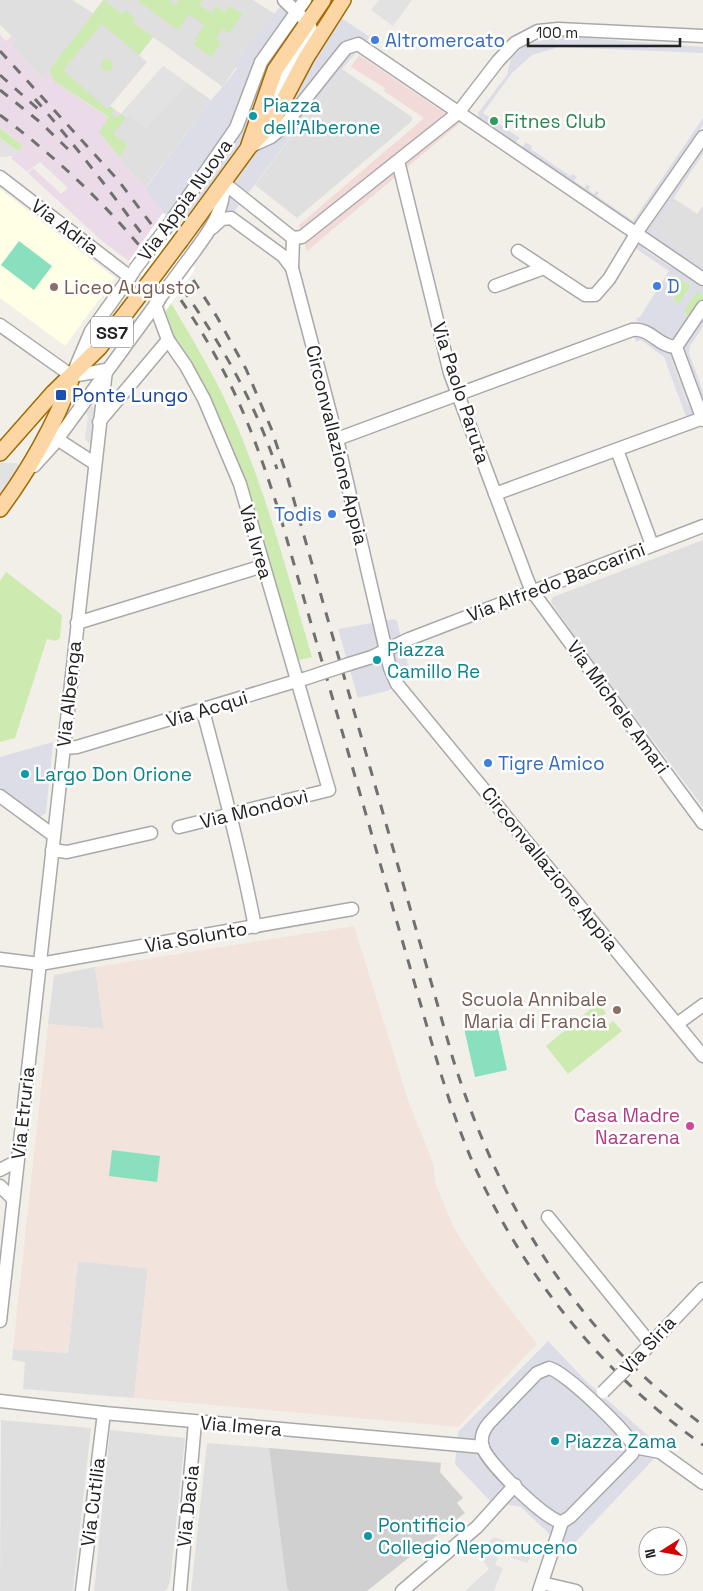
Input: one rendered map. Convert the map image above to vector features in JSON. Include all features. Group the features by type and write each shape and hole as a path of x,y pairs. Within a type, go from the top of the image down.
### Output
{"main road":[{"path":"249,147 271,77 283,55 322,1"},
{"path":"249,147 271,124 342,1"},
{"name":"Via Appia Nuova","path":"72,376 105,341 249,147"},
{"name":"SS7","path":"0,453 72,376"},
{"name":"SS7","path":"0,509 50,438 72,376"}],"street":[{"path":"284,0 308,22"},
{"path":"296,11 305,0"},
{"path":"322,1 330,6 342,1"},
{"name":"Via Appia Nuova","path":"72,376 88,337 238,124 251,84 262,62 296,11"},
{"path":"224,183 293,238 302,237 458,113 509,48 520,39 538,31 562,29 703,36"},
{"path":"249,147 271,137 284,127 346,48 354,44 360,45 703,279"},
{"path":"518,251 585,295 593,297 605,285 636,234 703,136"},
{"name":"Via Paolo Paruta","path":"398,161 457,395 532,591"},
{"name":"Via Adria","path":"0,177 133,273"},
{"name":"Via Appia Nuova","path":"50,438 106,370 212,228 222,206 224,183"},
{"path":"249,232 263,214"},
{"path":"212,228 220,220 228,218 283,256 292,268"},
{"path":"292,268 293,238"},
{"path":"495,286 541,266"},
{"name":"Circonvallazione Appia","path":"292,268 336,439 386,650 396,682 703,1056"},
{"name":"Via Ivrea","path":"157,302 168,340 186,366 222,440 240,484 263,566 301,680 328,790"},
{"path":"676,347 703,307"},
{"path":"0,325 72,376 106,370"},
{"path":"336,439 637,330 645,332 668,346 676,347"},
{"path":"99,423 168,340"},
{"path":"495,494 703,419 676,347"},
{"name":"Via Albenga","path":"40,964 94,463 106,370"},
{"path":"50,438 94,463"},
{"path":"617,450 652,545"},
{"name":"Via Alfredo Baccarini","path":"386,650 409,638 703,526"},
{"path":"77,623 263,566"},
{"name":"Via Michele Amari","path":"532,591 703,823"},
{"name":"Via Acqui","path":"63,748 77,747 203,711 349,664 386,650"},
{"path":"203,711 230,816 255,927"},
{"name":"Via Mondovì","path":"179,827 230,816 328,790"},
{"path":"0,796 54,836"},
{"path":"52,850 67,852 151,833"},
{"name":"Via Solunto","path":"0,960 40,964 352,909"},
{"name":"Via Etruria","path":"0,1322 40,964"},
{"path":"677,1024 703,1005"},
{"path":"0,1170 15,1162 18,1154"},
{"path":"0,1186 13,1199"},
{"path":"548,1217 650,1343"},
{"name":"Via Siria","path":"593,1402 703,1290"},
{"path":"562,1522 550,1517 515,1486 488,1456 483,1447 482,1436 489,1423 543,1369 549,1368 561,1372 627,1437 634,1448 660,1452 703,1484"},
{"name":"Via Imera","path":"0,1402 195,1422 483,1447"},
{"name":"Via Cutilia","path":"82,1591 104,1413"},
{"name":"Via Dacia","path":"180,1591 195,1422"},
{"path":"576,1591 540,1587 562,1522 570,1517 632,1454 634,1448"},
{"path":"402,1591 477,1528 515,1486"}],"shaded area":[{"path":"0,0 72,0 93,13 103,0 253,0 275,14 262,30 260,29 223,87 153,37 139,55 147,62 110,106 121,114 163,66 211,100 146,187 132,174 99,132 109,117 54,81 49,71 42,79 11,45 16,40 0,25"},
{"name":"Piazza dell'Alberone","path":"285,0 314,0 370,37 342,69 218,233 163,213 145,189 211,100 227,82 237,68 234,66 260,29 262,30"},
{"path":"379,0 412,0 393,26 371,10"},
{"path":"0,35 6,41 12,36 16,40 11,45 42,79 49,70 54,81 109,118 99,132 132,174 146,187 145,189 163,213 129,261 102,241 28,173 33,168 61,194 68,188 40,162 27,172 11,158 23,146 0,128"},
{"path":"559,36 703,47 703,53 559,47 532,55 512,73 483,113 520,138 515,143 479,120 478,113 507,75 511,58 525,45"},
{"path":"359,55 460,123 307,251 299,225 424,118 384,91 385,88 351,67"},
{"path":"163,66 188,84 147,129 128,115 126,117 121,114"},
{"path":"342,69 412,117 412,121 297,218 255,185"},
{"path":"703,118 703,125 634,223 522,150 525,142 532,146 531,149 570,176 572,174 577,177 574,180 577,183 585,188 587,184 590,187 589,190 594,194 596,191 599,192 597,196 633,221"},
{"path":"0,138 18,151 13,156 0,157"},
{"path":"703,149 703,154 652,230 703,266 703,270 646,233 646,226 651,225"},
{"name":"Liceo Augusto","path":"0,189 115,278 65,346 0,298"},
{"path":"673,198 697,214 703,206 703,266 652,230"},
{"path":"639,244 646,245 644,249 671,267 673,263 703,285 703,295 697,291 684,310 689,321 675,342 639,326 636,318 640,317 669,271 635,248","holes":["675,275 691,286 678,305 673,298 670,282"]},
{"path":"703,314 703,327 690,346 689,353 703,391 703,401 685,354 682,354 682,345"},
{"path":"634,334 656,342 679,363 670,359 687,406 694,405 693,416 687,419 664,357 641,340 636,342"},
{"path":"669,358 679,363 694,405 687,406"},
{"path":"92,406 95,409 92,446 85,439 88,416 86,413"},
{"path":"0,463 17,463 20,470 0,497"},
{"path":"703,540 703,807 578,641 551,602 553,597"},
{"name":"Piazza Camillo Re","path":"394,619 397,621 411,677 387,691 358,698 338,629"},
{"name":"Largo Don Orione","path":"53,742 46,813 39,817 0,787 0,757"},
{"path":"354,926 408,1100 433,1163 436,1185 454,1228 486,1278 537,1344 458,1427 134,1398 148,1269 78,1261 68,1353 13,1349 48,1024 104,1029 95,967"},
{"path":"95,967 104,1029 48,1024 54,975"},
{"path":"78,1261 148,1268 134,1398 23,1389 25,1362 12,1360 13,1349 68,1353"},
{"name":"Piazza Zama","path":"548,1341 586,1381 663,1449 567,1551 521,1507 490,1501 455,1464 458,1432"},
{"path":"1,1420 91,1428 73,1591 0,1591"},
{"path":"110,1430 185,1438 170,1582 164,1591 94,1591"},
{"path":"207,1443 269,1448 287,1588 289,1591 191,1591"},
{"path":"269,1448 455,1464 441,1463 440,1472 463,1498 457,1503 465,1513 367,1591 289,1591 287,1588"},
{"path":"494,1537 534,1551 527,1563 500,1553 495,1565 503,1568 494,1591 465,1591 489,1569 477,1552"}],"green space":[{"path":"104,0 122,14 125,10 135,18 133,22 153,37 139,55 102,24 63,70 107,109 110,106 114,109 112,114 117,118 121,114 126,117 113,134 127,144 120,157 99,132 109,117 54,81 49,70"},
{"path":"137,0 168,0 176,5 179,0 202,0 199,5 212,13 216,6 225,12 229,6 243,14 229,33 223,29 216,38 221,43 211,57 194,45 197,41 195,39 204,25 189,14 178,30"},
{"path":"107,59 113,65 107,71 101,65"},
{"path":"0,128 23,146 18,151 0,138"},
{"path":"19,241 52,266 34,290 1,265"},
{"path":"675,275 691,286 678,305 671,290"},
{"path":"697,290 703,295 703,301 689,321 684,310"},
{"path":"171,303 215,379 248,454 278,541 312,657 300,660 292,652 249,504 164,315"},
{"path":"6,572 62,615 60,638 56,641 47,639 15,738 0,742 0,581"},
{"path":"598,1003 606,1013 599,1019 603,1026 607,1026 613,1021 622,1031 568,1074 546,1046"},
{"path":"496,1020 507,1070 475,1077 464,1028"},
{"path":"112,1150 160,1156 157,1182 109,1176"}],"pier":[{"path":"163,213 191,256 195,269 167,309 129,261"}],"railway":[{"path":"0,51 118,180 192,278 217,317 246,369 271,428 287,476 453,1059 472,1113 494,1166 519,1215 548,1263 580,1307 617,1349 657,1389 703,1425"},
{"path":"0,75 38,109"},
{"path":"0,90 40,122 72,153"},
{"path":"35,99 109,190 196,309 233,369 264,434 277,469"},
{"path":"0,115 67,170 128,232 181,300 225,374 255,442 279,512 437,1062 470,1156 490,1199 513,1240 567,1317 597,1352 630,1385 665,1416 703,1445"}],"place":[{"name":"Altromercato","path":"375,40"},
{"name":"Piazza dell'Alberone","path":"253,116"},
{"name":"Fitnes Club","path":"494,121"},
{"name":"D","path":"657,286"},
{"name":"Liceo Augusto","path":"54,287"},
{"name":"Ponte Lungo","path":"61,395"},
{"name":"Todis","path":"332,514"},
{"name":"Piazza Camillo Re","path":"377,660"},
{"name":"Tigre Amico","path":"488,763"},
{"name":"Largo Don Orione","path":"25,774"},
{"name":"Scuola Annibale Maria di Francia","path":"617,1010"},
{"name":"Casa Madre Nazarena","path":"690,1126"},
{"name":"Piazza Zama","path":"555,1441"},
{"name":"Pontificio Collegio Nepomuceno","path":"368,1536"}]}
